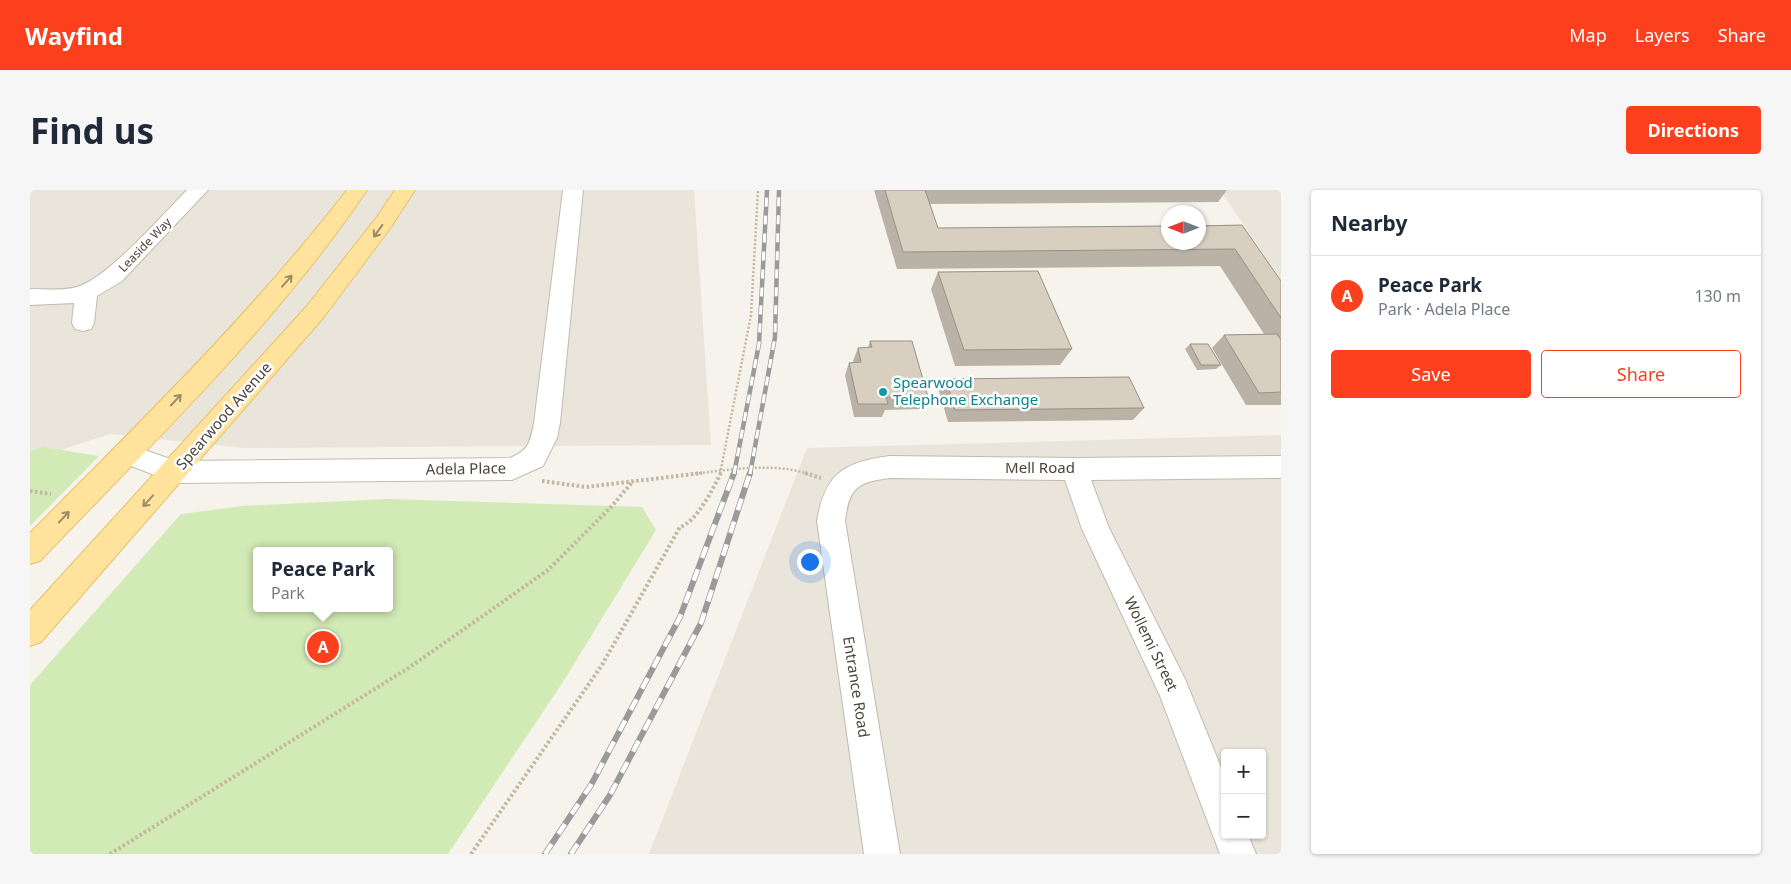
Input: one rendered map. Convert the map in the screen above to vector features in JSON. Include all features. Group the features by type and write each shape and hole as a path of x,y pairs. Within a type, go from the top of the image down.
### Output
{"main road":[{"path":"30,552 268,303 324,235 356,190"},
{"name":"Spearwood Avenue","path":"30,632 316,312 384,222 404,190"}],"street":[{"name":"Leaside Way","path":"30,297 86,294 114,276 198,190"},
{"name":"Adela Place","path":"125,454 175,472 512,469 534,459 544,438 573,190"},
{"path":"83,324 86,294"},
{"name":"Mell Road","path":"840,484 853,475 870,469 890,467 1074,469 1281,467"},
{"name":"Wollemi Street","path":"1074,469 1096,529 1174,690 1221,810"},
{"name":"Entrance Road","path":"840,484 833,500 831,520 882,854"},
{"path":"1232,839 1238,854"}],"path":[{"path":"471,854 602,664 680,527 687,525 709,496 722,471 751,315 758,190"},
{"path":"521,465 534,480 586,487 751,467 799,470 840,484"},
{"path":"110,854 410,667 548,570 612,506 632,481"}],"shaded area":[{"path":"30,190 694,190 711,445 244,448 110,434 30,460"},
{"path":"1220,190 1281,190 1281,280"},
{"path":"1281,435 1281,854 649,854 807,448"}],"green space":[{"path":"44,447 99,456 30,526 30,451"},
{"path":"388,499 642,507 656,530 563,682 448,854 30,854 30,685 181,514 243,506"}],"building":[{"path":"885,190 925,190 938,228 1161,226 1161,250 903,252"},
{"path":"1242,225 1281,281 1281,318 1235,249 1206,249 1206,226"},
{"path":"1038,271 1072,349 964,350 938,272"},
{"path":"1277,334 1281,340 1281,392 1259,393 1224,335"},
{"name":"Spearwood Telephone Exchange","path":"870,341 912,341 928,397 886,397 888,404 858,404 849,363 861,362 858,348 872,347"},
{"path":"1190,344 1208,344 1221,365 1201,365"},
{"path":"1129,377 1144,408 955,410 946,379"}],"railway":[{"path":"734,474 759,344 767,190"},
{"path":"750,474 775,337 779,190"},
{"path":"545,854 591,785 680,617 734,473"},
{"path":"571,854 610,795 701,623 750,473"}],"place":[{"name":"Spearwood Telephone Exchange","path":"883,392"},
{"name":"Peace Park","path":"323,647"}]}
